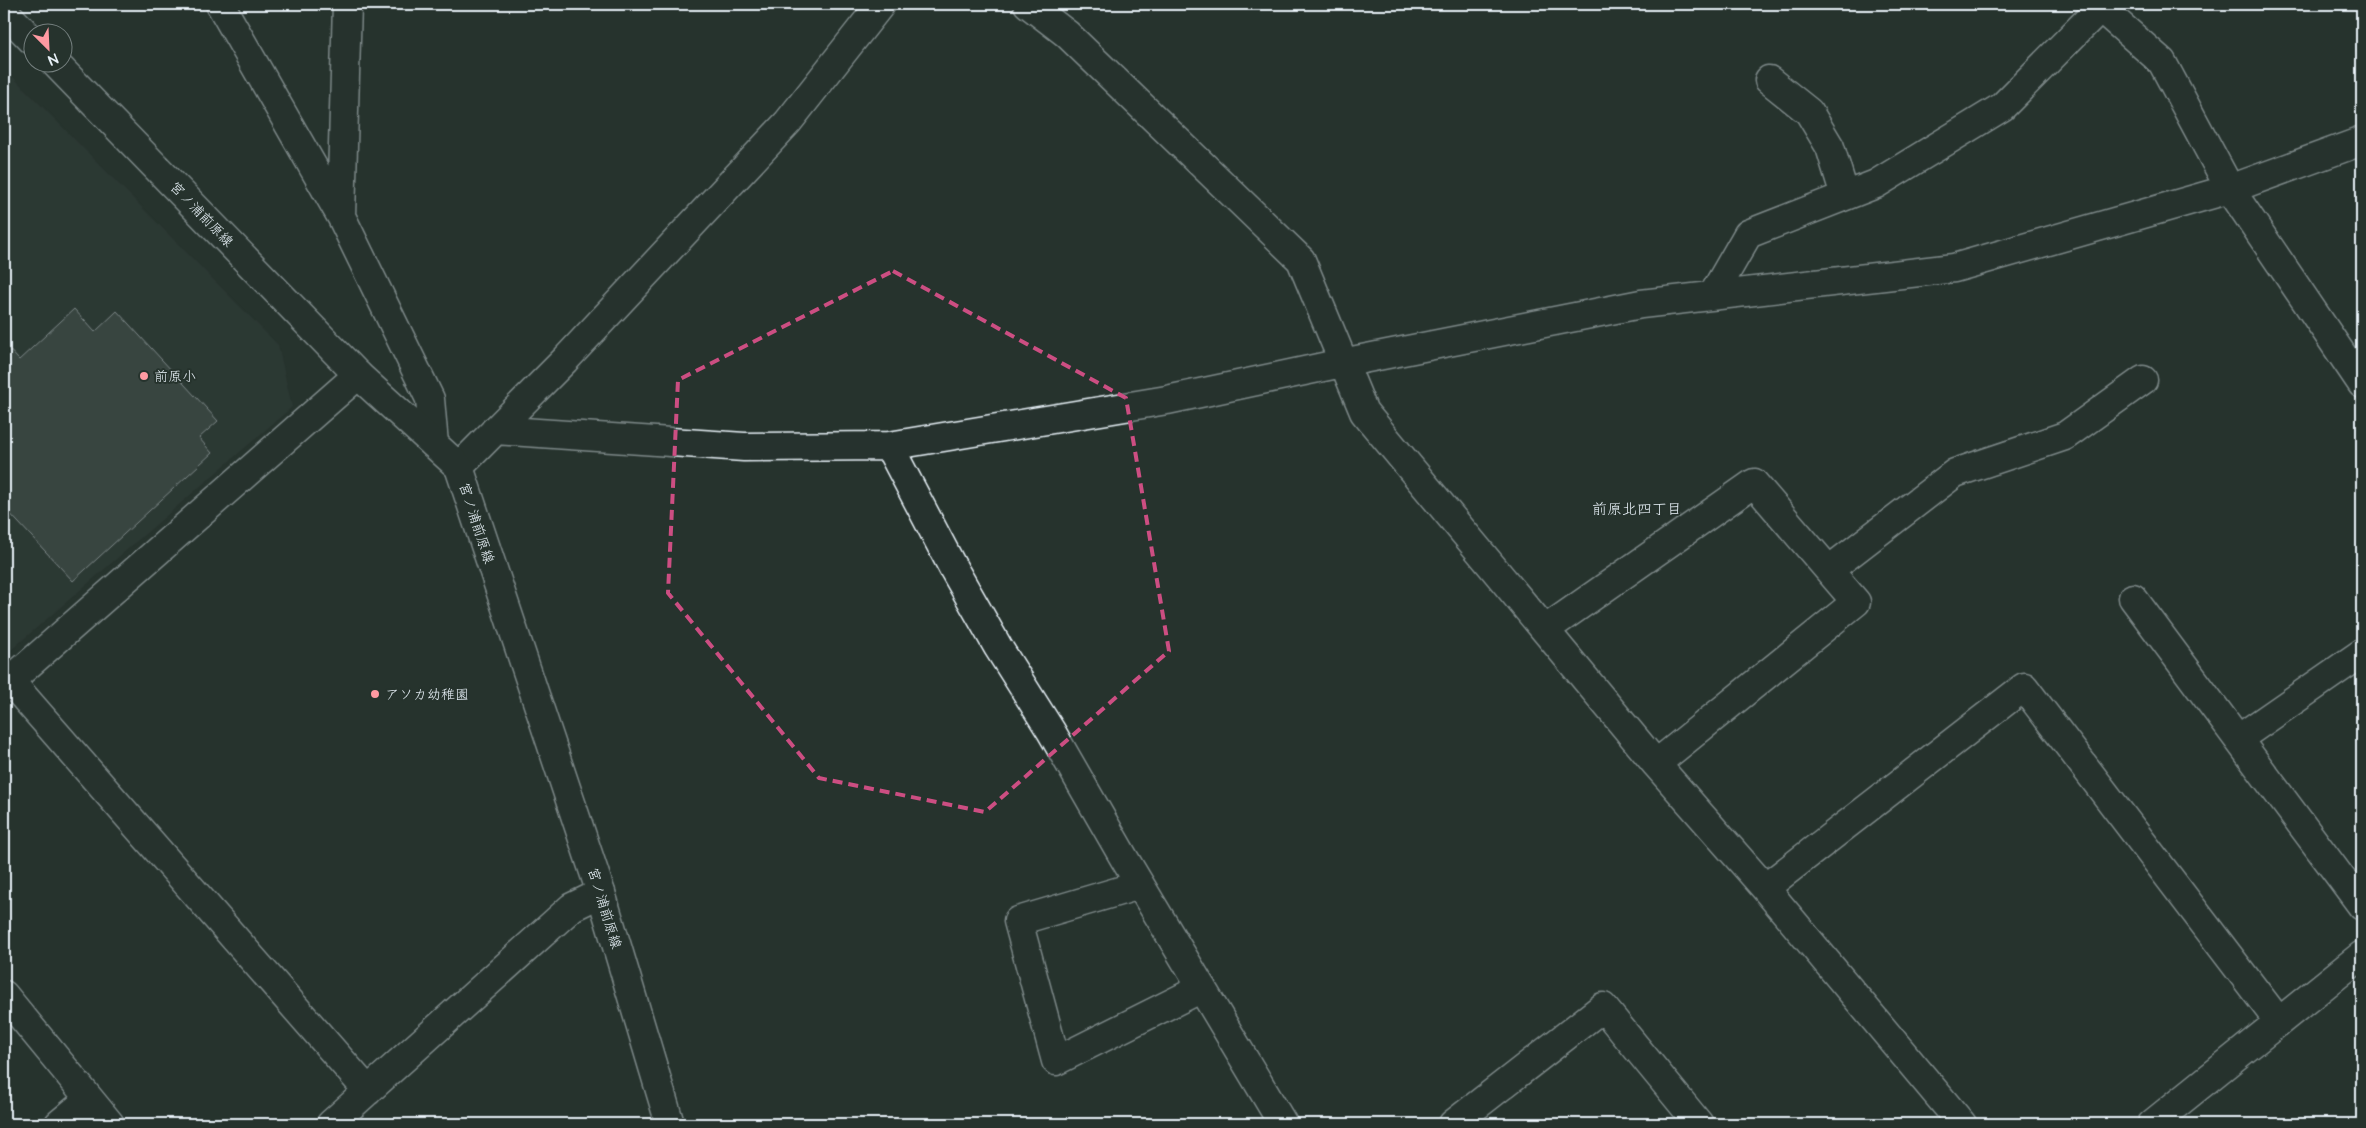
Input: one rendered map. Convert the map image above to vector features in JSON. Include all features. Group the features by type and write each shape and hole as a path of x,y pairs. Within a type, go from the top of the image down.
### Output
{"street":[{"path":"220,4 341,216 430,400 434,444"},
{"path":"341,216 348,4"},
{"path":"459,467 565,360 788,122 881,4"},
{"path":"1028,4 1067,34 1301,260 1342,363 1364,412 1546,629 1656,764 1765,888 1962,1124"},
{"path":"1713,295 1748,234 1876,184 2002,107 2098,6 2162,62 2230,189 2362,384"},
{"path":"4,10 22,29"},
{"name":"宮ノ浦前原線","path":"64,72 358,375 459,467 601,893 670,1124"},
{"path":"1769,80 1809,112 1830,147 1845,196"},
{"path":"495,430 744,447 889,446 1167,400 1342,363 1641,304 1954,268 2230,189 2362,141"},
{"path":"358,375 7,683 368,1091"},
{"path":"1829,570 1955,473 2065,436 2143,380"},
{"path":"889,446 952,566 998,647 1051,731 1140,885 1283,1124"},
{"path":"1546,629 1754,483 1856,602 1656,764"},
{"path":"2133,598 2362,906"},
{"path":"2238,739 2362,654"},
{"path":"1765,888 2024,687 2279,1022"},
{"path":"1140,885 1018,921 1056,1060 1202,988"},
{"path":"331,1124 572,907 601,893"},
{"path":"2152,1124 2362,956"},
{"path":"4,995 110,1124"},
{"path":"1453,1124 1603,1007 1699,1124"},
{"path":"59,1124 89,1099"}],"highlighted area":[{"path":"893,271 1126,398 1169,651 985,812 819,778 668,593 678,380"}],"shaded area":[{"name":"前原小","path":"4,68 278,345 292,407 4,656"}],"building":[{"path":"74,309 95,332 117,311 218,421 199,438 212,453 73,581 4,507 4,344 19,360"}],"place":[{"name":"前原小","path":"144,376"},
{"name":"アソカ幼稚園","path":"375,694"}],"district":[{"name":"前原北四丁目","path":"1637,509"}]}
